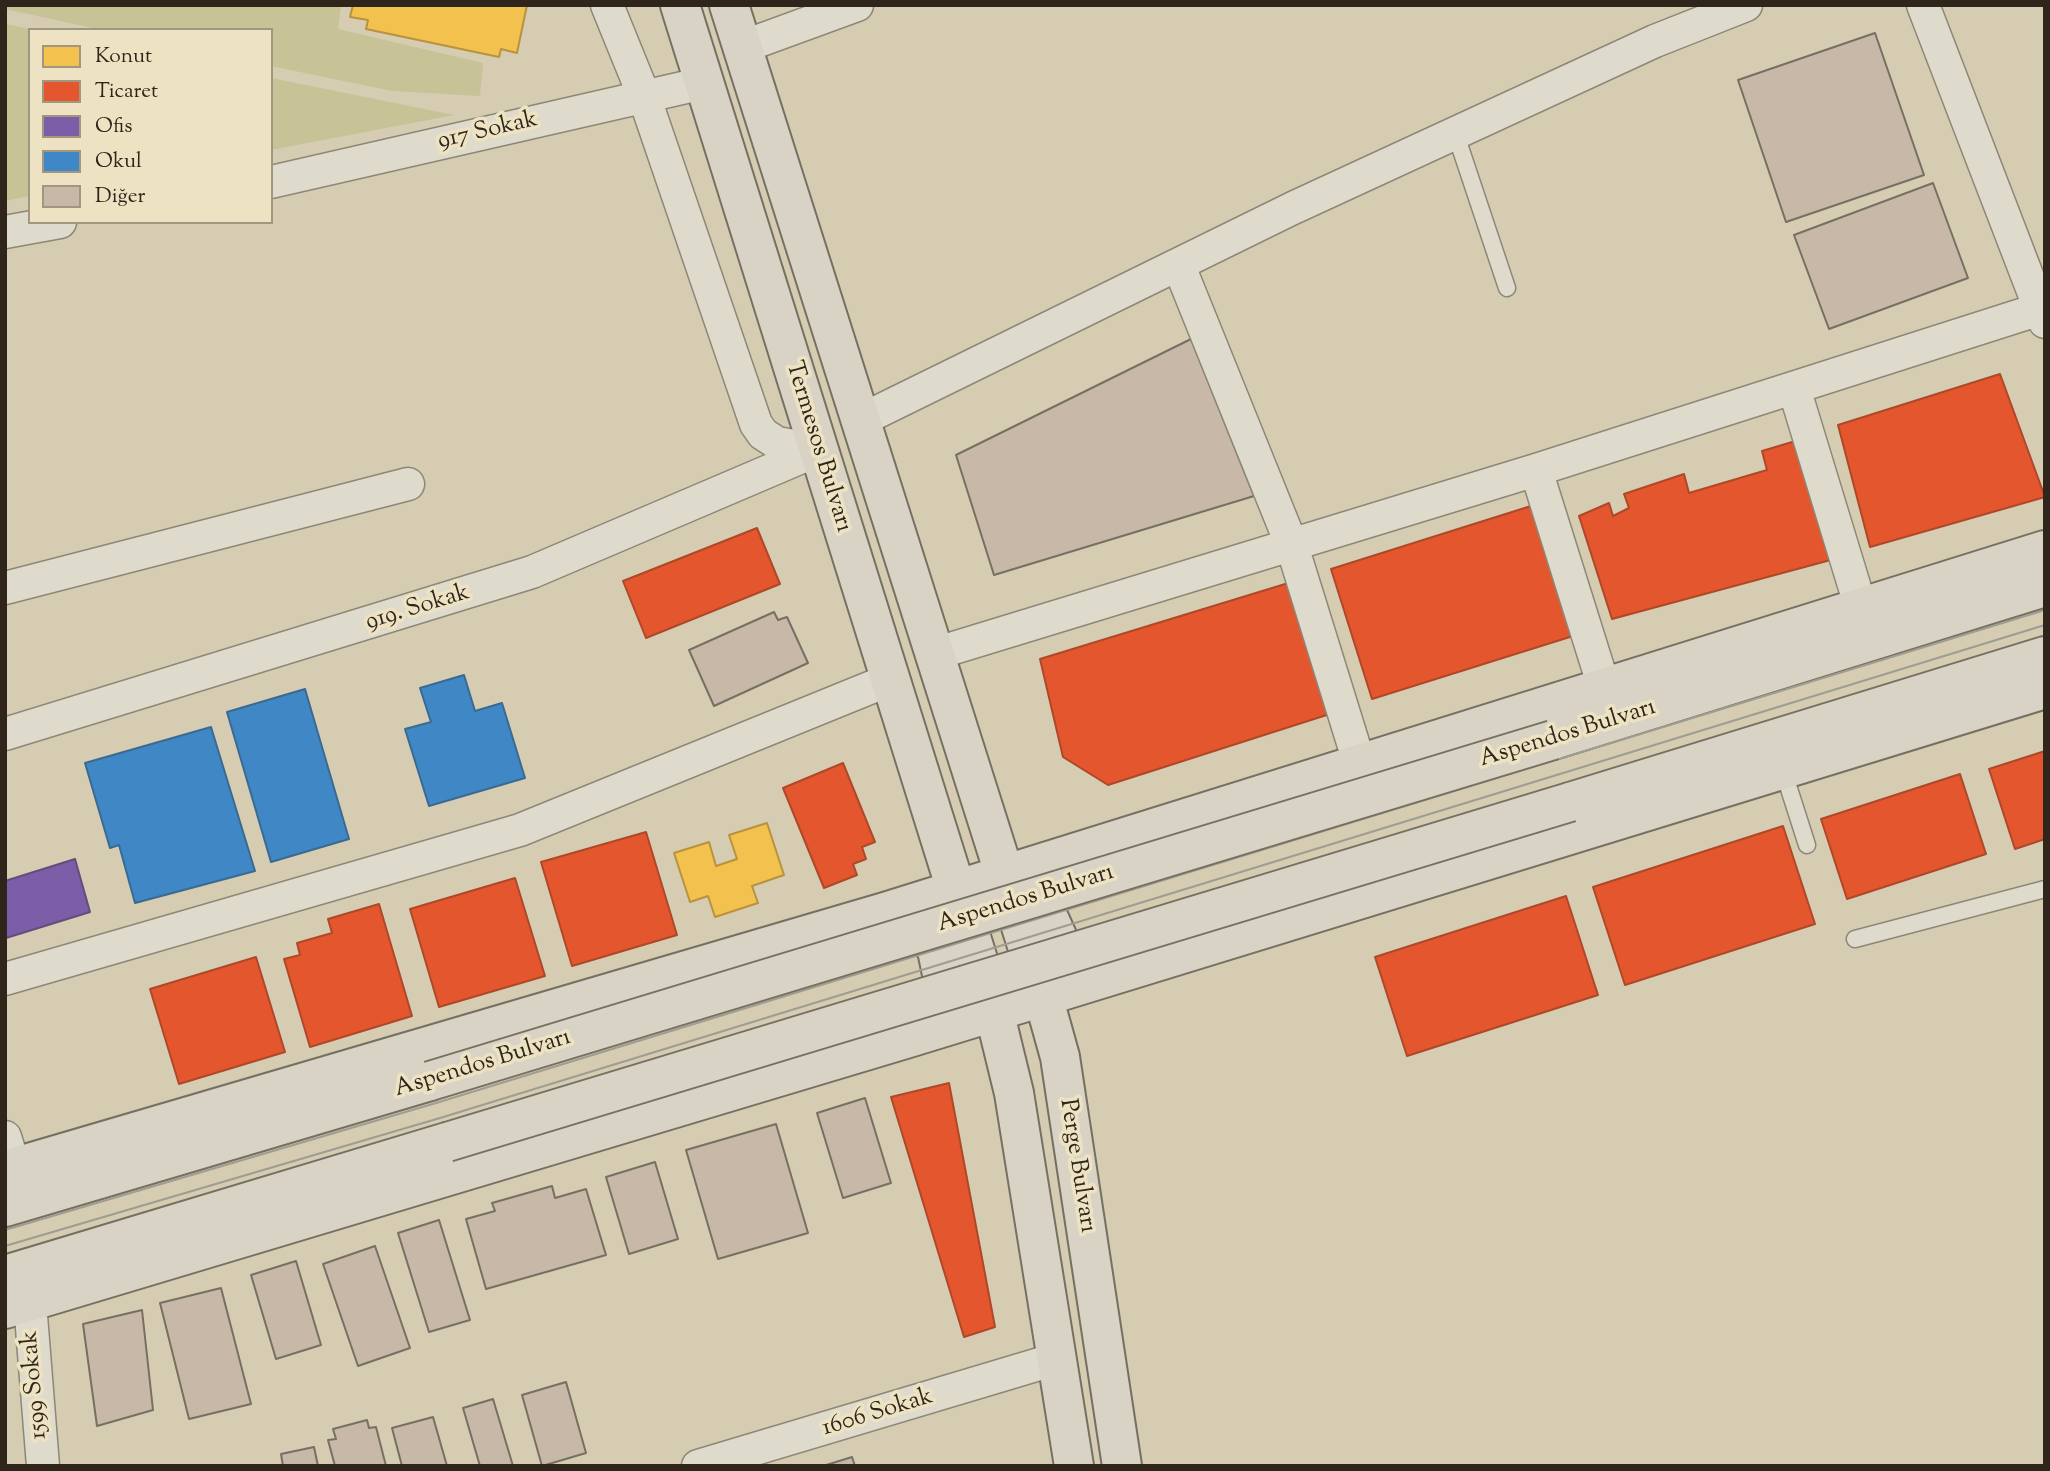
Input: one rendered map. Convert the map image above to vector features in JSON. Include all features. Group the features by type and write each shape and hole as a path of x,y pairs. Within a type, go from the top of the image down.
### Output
{"main road":[{"name":"Termesos Bulvarı","path":"680,5 955,889"},
{"name":"Termesos Bulvarı","path":"729,5 1004,873"},
{"path":"8,1158 885,912 1072,851 2045,550"},
{"name":"Aspendos Bulvarı","path":"5,1207 430,1081 1553,740 2045,587"},
{"path":"5,1275 2045,656"},
{"path":"18,1306 912,1037 2045,689"},
{"path":"1072,851 1049,876 1046,912 1060,943 1085,970 1121,972"},
{"name":"Perge Bulvarı","path":"1004,873 1060,1057 1122,1466"},
{"name":"Perge Bulvarı","path":"955,889 994,1011 1014,1093 1074,1466"},
{"path":"885,912 918,919 937,950 944,984 937,1018 912,1037"}],"street":[{"path":"607,5 644,96 756,424 763,434 777,443 818,450"},
{"path":"742,47 857,5"},
{"path":"859,421 1293,208 1655,41 1746,5"},
{"path":"934,654 1292,546 1794,388 2042,316 1923,5"},
{"name":"917 Sokak","path":"273,182 704,83"},
{"path":"5,232 49,224"},
{"path":"1179,266 1292,546 1359,762"},
{"path":"1794,388 1861,608"},
{"name":"919. Sokak","path":"5,734 447,601 531,572 818,450"},
{"path":"1536,470 1604,687"},
{"path":"5,587 408,484"},
{"path":"5,979 520,830 889,680"},
{"name":"1599 Sokak","path":"18,1306 43,1466"},
{"name":"1606 Sokak","path":"698,1466 1056,1359"}],"lane":[{"path":"1456,135 1507,288"},
{"path":"1783,770 1807,845"},
{"path":"1855,939 2045,889"}],"shaded area":[{"path":"5,5 341,5 338,29 483,63 480,96 392,91 273,66 273,28 93,28 5,9"},
{"path":"5,24 28,29 28,196 5,201"},
{"path":"273,78 454,115 273,150"}],"building: Konut":[{"path":"353,5 527,5 517,53 501,49 499,57 366,29 368,20 350,17"},
{"path":"767,823 784,875 752,886 758,903 715,917 708,896 690,902 674,853 709,842 716,866 737,859 729,835"}],"building: Ticaret":[{"path":"2000,374 2045,497 1870,547 1838,425"},
{"path":"1799,440 1838,558 1612,619 1579,516 1609,503 1613,516 1629,508 1624,494 1684,474 1689,493 1767,470 1762,451"},
{"path":"1531,506 1573,636 1372,699 1331,569"},
{"path":"757,528 780,584 646,638 623,581"},
{"path":"1295,581 1336,712 1108,785 1063,757 1040,659"},
{"path":"2045,751 2045,839 2015,849 1989,769"},
{"path":"843,763 875,842 862,847 866,859 853,864 857,875 824,888 783,788"},
{"path":"1960,774 1986,854 1847,899 1821,819"},
{"path":"1783,826 1815,924 1625,985 1593,887"},
{"path":"646,832 677,935 572,966 541,862"},
{"path":"515,878 545,976 439,1007 410,909"},
{"path":"1566,896 1598,995 1407,1056 1375,957"},
{"path":"379,904 412,1016 310,1047 284,959 300,955 297,943 332,933 328,919"},
{"path":"256,957 285,1052 179,1084 150,989"},
{"path":"949,1083 995,1327 964,1337 891,1097"}],"building: Ofis":[{"path":"75,859 90,912 6,938 5,881"}],"building: Okul":[{"path":"464,675 475,711 502,703 525,778 429,806 405,729 431,722 420,688"},
{"path":"305,689 349,839 271,862 227,712"},
{"path":"211,727 255,871 135,903 119,845 110,848 85,763"}],"building: Diğer":[{"path":"1875,33 1924,175 1786,222 1738,80"},
{"path":"1933,183 1968,278 1829,329 1794,235"},
{"path":"1191,339 1254,496 994,575 956,455"},
{"path":"774,612 778,620 787,617 808,663 714,706 689,650"},
{"path":"865,1098 891,1183 843,1198 817,1113"},
{"path":"776,1124 808,1233 718,1259 686,1150"},
{"path":"655,1162 678,1239 629,1254 606,1177"},
{"path":"552,1186 555,1198 586,1189 606,1255 486,1289 466,1219 495,1211 492,1203"},
{"path":"439,1220 470,1320 429,1332 398,1233"},
{"path":"375,1246 410,1348 358,1366 323,1264"},
{"path":"296,1261 321,1345 276,1359 251,1275"},
{"path":"221,1288 251,1404 189,1419 160,1303"},
{"path":"142,1310 153,1410 97,1426 83,1324"},
{"path":"566,1382 586,1453 542,1466 522,1395"},
{"path":"493,1399 513,1466 480,1466 463,1408"},
{"path":"433,1417 447,1466 402,1466 392,1428"},
{"path":"367,1420 369,1428 376,1427 386,1466 335,1466 328,1440 336,1439 333,1429"},
{"path":"314,1447 318,1466 283,1466 281,1454"},
{"path":"852,1457 855,1466 823,1466"}],"tram line":[{"path":"5,1230 436,1103 2045,610"},
{"path":"5,1246 440,1118 2045,625"}]}
